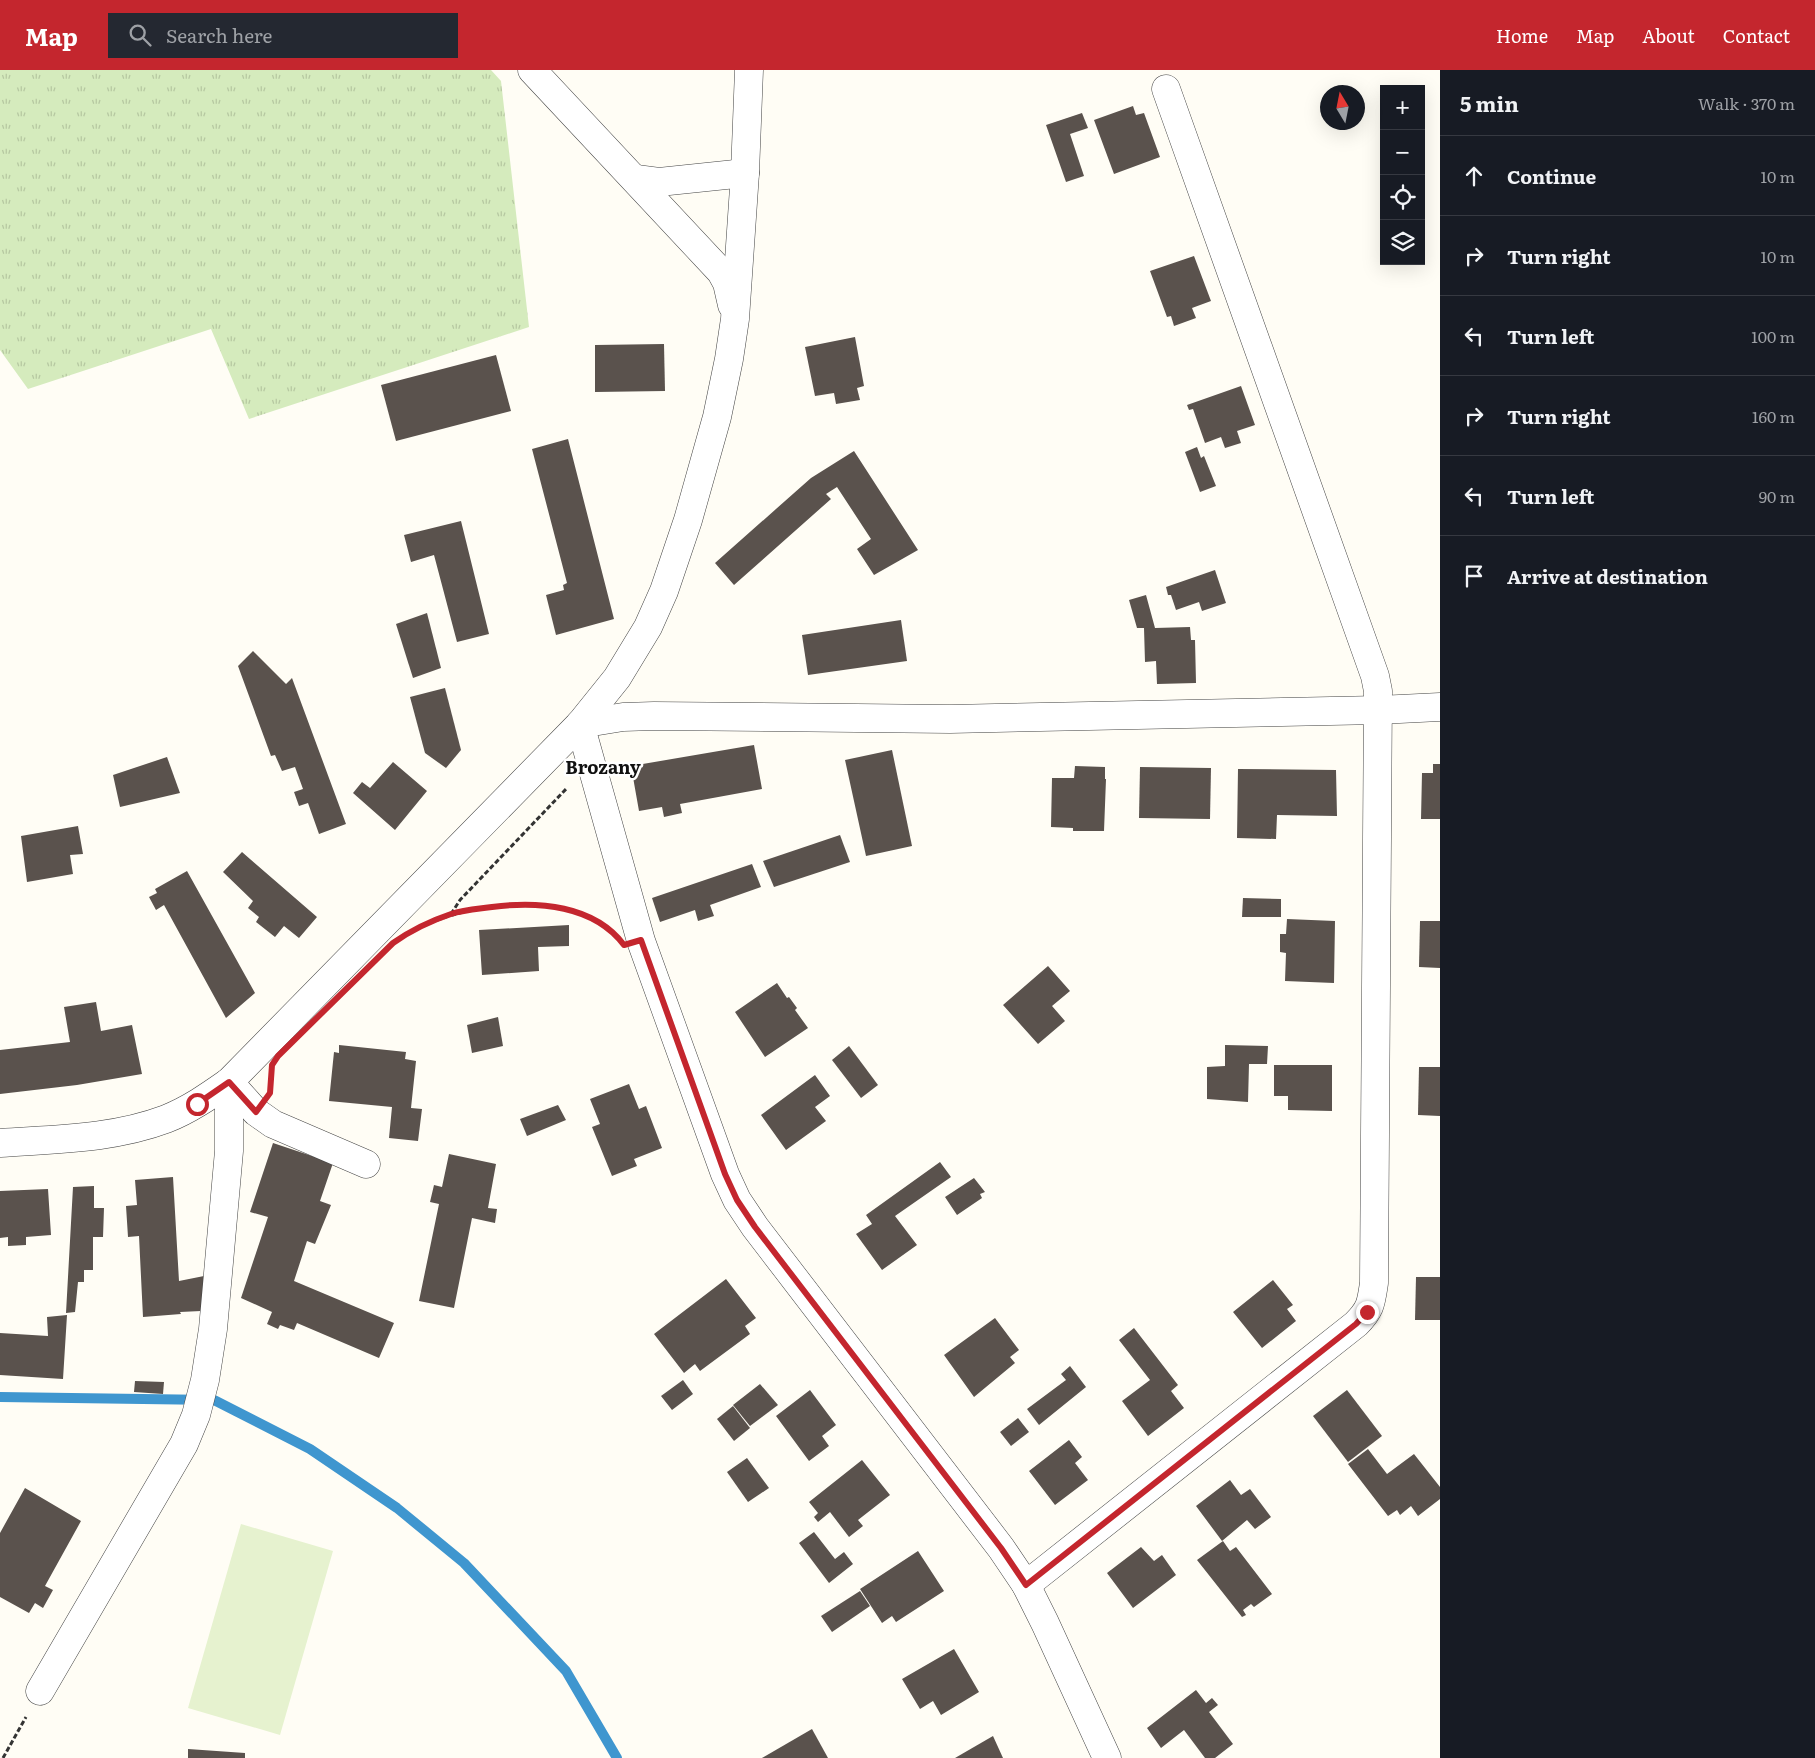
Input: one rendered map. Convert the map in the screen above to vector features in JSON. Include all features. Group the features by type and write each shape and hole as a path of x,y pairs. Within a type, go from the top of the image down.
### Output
{"street":[{"path":"532,70 721,272 727,283 735,319"},
{"path":"0,1143 100,1135 134,1129 167,1118 197,1104 229,1082 580,724 617,678 648,627 664,591 688,520 717,417 735,319 749,70"},
{"path":"1026,1585 1349,1330 1367,1312 1372,1300 1374,1283 1378,691 1375,676 1166,89"},
{"path":"636,180 659,182 744,173"},
{"path":"580,724 623,717 654,716 950,719 1379,710 1440,706"},
{"path":"580,724 641,940 725,1174 737,1200 755,1227 1001,1548 1026,1585 1107,1758"},
{"path":"229,1082 256,1112 273,1124 366,1164"},
{"path":"40,1691 184,1444 196,1415 205,1380 213,1329 229,1151 229,1082"}],"path":[{"path":"451,914 460,900 591,763"},
{"path":"426,924 451,914 472,909 532,905 556,907 578,912 597,921 616,934 624,945 641,940"},
{"path":"3,1758 40,1691"}],"green space":[{"path":"0,70 491,70 501,81 529,327 249,419 211,329 28,389 0,350"},
{"path":"241,1524 333,1551 280,1735 188,1708"}],"building":[{"path":"1133,106 1136,115 1144,113 1160,157 1114,174 1094,120"},
{"path":"1082,113 1088,128 1070,134 1084,176 1066,182 1046,125"},
{"path":"1194,256 1211,301 1192,308 1196,318 1174,326 1171,316 1167,317 1150,271"},
{"path":"855,337 864,386 857,388 860,400 836,404 834,393 815,396 805,347"},
{"path":"664,344 665,391 595,392 595,345"},
{"path":"496,355 511,411 396,441 381,385"},
{"path":"1241,386 1255,425 1237,431 1241,443 1225,448 1221,437 1205,443 1193,409 1189,410 1187,405"},
{"path":"568,439 614,619 556,635 546,595 564,590 563,585 567,583 532,449"},
{"path":"1197,447 1201,458 1204,456 1216,486 1200,492 1185,452"},
{"path":"854,451 918,550 874,575 857,549 871,539 837,487 826,494 831,499 734,585 715,563 811,478"},
{"path":"461,521 489,634 457,642 434,555 411,562 404,535"},
{"path":"1215,570 1226,603 1202,611 1199,602 1176,610 1166,587"},
{"path":"1146,595 1155,628 1190,627 1191,640 1195,640 1196,683 1157,684 1156,661 1145,662 1144,628 1137,628 1129,600"},
{"path":"427,613 441,668 413,678 396,624"},
{"path":"901,620 907,661 808,675 802,635"},
{"path":"253,651 286,684 292,678 346,824 319,834 308,803 299,806 294,792 303,789 295,767 282,771 275,755 271,756 238,666"},
{"path":"445,688 461,750 446,768 425,753 410,697"},
{"path":"754,745 762,789 680,804 682,813 664,817 662,807 639,811 631,766"},
{"path":"892,750 912,846 866,856 845,760"},
{"path":"167,757 180,793 120,807 113,775"},
{"path":"393,762 427,791 395,830 353,793 362,782 370,788"},
{"path":"1433,764 1440,764 1440,819 1421,819 1422,773 1433,773"},
{"path":"1075,766 1105,767 1104,831 1073,831 1073,828 1051,827 1052,778 1074,778"},
{"path":"1140,767 1211,768 1210,819 1139,818"},
{"path":"1238,769 1336,770 1337,816 1277,815 1276,839 1237,838"},
{"path":"78,826 83,854 70,855 73,874 27,882 21,836"},
{"path":"840,835 850,862 774,887 763,861"},
{"path":"242,852 317,917 299,938 284,926 275,937 256,922 259,917 248,908 253,901 223,872"},
{"path":"752,864 761,887 710,905 714,916 698,921 695,910 660,922 652,898"},
{"path":"187,871 255,993 226,1018 164,905 156,910 149,897 157,893 155,889"},
{"path":"1243,898 1281,899 1281,917 1242,917"},
{"path":"1287,919 1335,921 1334,983 1285,981 1286,953 1280,952 1280,934 1286,934"},
{"path":"1420,921 1440,921 1440,968 1419,967"},
{"path":"569,925 569,946 538,947 539,971 482,975 479,930"},
{"path":"1048,966 1070,991 1052,1006 1065,1021 1038,1044 1003,1005"},
{"path":"777,983 787,998 789,997 797,1008 795,1010 808,1028 765,1057 735,1012"},
{"path":"96,1002 101,1031 132,1025 142,1074 77,1085 0,1094 0,1050 70,1042 64,1007"},
{"path":"498,1017 503,1046 472,1053 467,1025"},
{"path":"339,1045 406,1052 405,1059 416,1061 411,1108 422,1109 418,1141 389,1138 392,1107 329,1101 334,1052 339,1053"},
{"path":"1225,1045 1268,1046 1267,1064 1249,1064 1248,1102 1207,1099 1207,1067 1225,1066"},
{"path":"849,1046 878,1085 861,1098 832,1060"},
{"path":"1274,1065 1332,1065 1332,1111 1288,1110 1288,1096 1274,1096"},
{"path":"1419,1067 1440,1067 1440,1116 1418,1115"},
{"path":"815,1075 830,1096 815,1107 826,1121 786,1150 761,1115"},
{"path":"629,1084 639,1109 646,1106 662,1148 634,1159 637,1166 612,1176 592,1127 600,1124 590,1099"},
{"path":"558,1105 566,1120 527,1136 520,1119"},
{"path":"273,1143 333,1163 320,1201 331,1205 315,1244 307,1241 294,1281 394,1323 379,1358 297,1323 294,1330 280,1325 278,1329 267,1324 272,1312 241,1298 268,1217 250,1212"},
{"path":"449,1154 496,1164 488,1208 497,1209 495,1223 472,1218 454,1308 419,1301 439,1204 430,1202 434,1185 442,1187"},
{"path":"940,1162 951,1177 895,1216 917,1245 882,1270 856,1234 872,1224 866,1215"},
{"path":"173,1177 179,1281 204,1276 201,1311 143,1317 139,1236 128,1237 126,1206 137,1205 135,1180"},
{"path":"974,1178 985,1192 980,1194 982,1198 957,1215 945,1197"},
{"path":"94,1186 94,1208 104,1208 103,1237 93,1237 93,1270 84,1270 84,1282 78,1282 75,1312 66,1313 73,1187"},
{"path":"48,1189 51,1235 26,1237 26,1245 8,1246 8,1237 0,1238 0,1191"},
{"path":"1416,1277 1440,1277 1440,1320 1415,1320"},
{"path":"726,1279 756,1318 745,1326 750,1334 700,1371 695,1364 684,1373 654,1334"},
{"path":"1273,1280 1293,1305 1287,1309 1296,1321 1262,1348 1233,1312"},
{"path":"67,1315 63,1379 0,1375 0,1333 48,1336 47,1317"},
{"path":"995,1318 1019,1350 1010,1357 1015,1363 974,1397 944,1355"},
{"path":"1134,1328 1178,1385 1171,1391 1184,1408 1148,1436 1122,1401 1150,1380 1119,1340"},
{"path":"1070,1366 1086,1387 1039,1425 1027,1409 1066,1380 1061,1374"},
{"path":"683,1380 693,1394 672,1410 661,1396"},
{"path":"135,1381 164,1382 163,1394 134,1392"},
{"path":"760,1384 778,1405 750,1426 733,1405"},
{"path":"810,1390 836,1425 822,1436 829,1446 809,1461 776,1416"},
{"path":"1347,1390 1382,1436 1348,1462 1313,1416"},
{"path":"733,1406 750,1428 734,1441 717,1419"},
{"path":"1018,1418 1029,1432 1011,1446 1000,1432"},
{"path":"1069,1440 1082,1457 1075,1463 1088,1480 1055,1505 1029,1471"},
{"path":"1368,1449 1387,1474 1414,1454 1440,1487 1440,1499 1418,1516 1411,1506 1400,1515 1397,1510 1388,1516 1348,1464"},
{"path":"747,1458 769,1488 748,1502 727,1472"},
{"path":"862,1460 890,1495 858,1520 863,1526 849,1537 830,1512 818,1522 814,1517 818,1513 809,1502"},
{"path":"1230,1480 1241,1495 1250,1489 1271,1517 1255,1529 1247,1520 1222,1541 1196,1506"},
{"path":"25,1488 81,1521 45,1586 53,1590 43,1608 35,1603 29,1613 0,1597 0,1533"},
{"path":"814,1532 835,1559 844,1552 853,1564 829,1583 799,1543"},
{"path":"1223,1541 1230,1551 1236,1547 1272,1594 1254,1607 1251,1604 1243,1610 1246,1615 1242,1617 1197,1560"},
{"path":"1141,1547 1154,1561 1162,1555 1176,1575 1133,1608 1107,1573"},
{"path":"918,1551 944,1591 896,1622 892,1616 882,1623 860,1589"},
{"path":"860,1591 870,1606 832,1632 821,1616"},
{"path":"954,1649 979,1692 941,1715 933,1701 920,1709 902,1679"},
{"path":"1196,1690 1206,1703 1212,1698 1218,1705 1209,1712 1233,1744 1215,1758 1205,1758 1184,1730 1161,1748 1147,1728"},
{"path":"812,1729 828,1758 762,1758"},
{"path":"993,1736 1003,1758 955,1758"},
{"path":"188,1749 245,1753 245,1758 188,1758"}],"waterway":[{"path":"0,1397 214,1400 310,1449 397,1508 464,1563 566,1671 617,1758"}],"district":[{"name":"Brozany","path":"603,768"}],"route":[{"path":"197,1104 229,1082 256,1112 270,1093 272,1065 278,1056 393,943 407,933 451,914 472,909 500,906 532,905 556,907 578,912 597,921 616,934 624,945 641,940 725,1174 737,1200 755,1227 1001,1548 1026,1585 1356,1324 1367,1312"}]}
